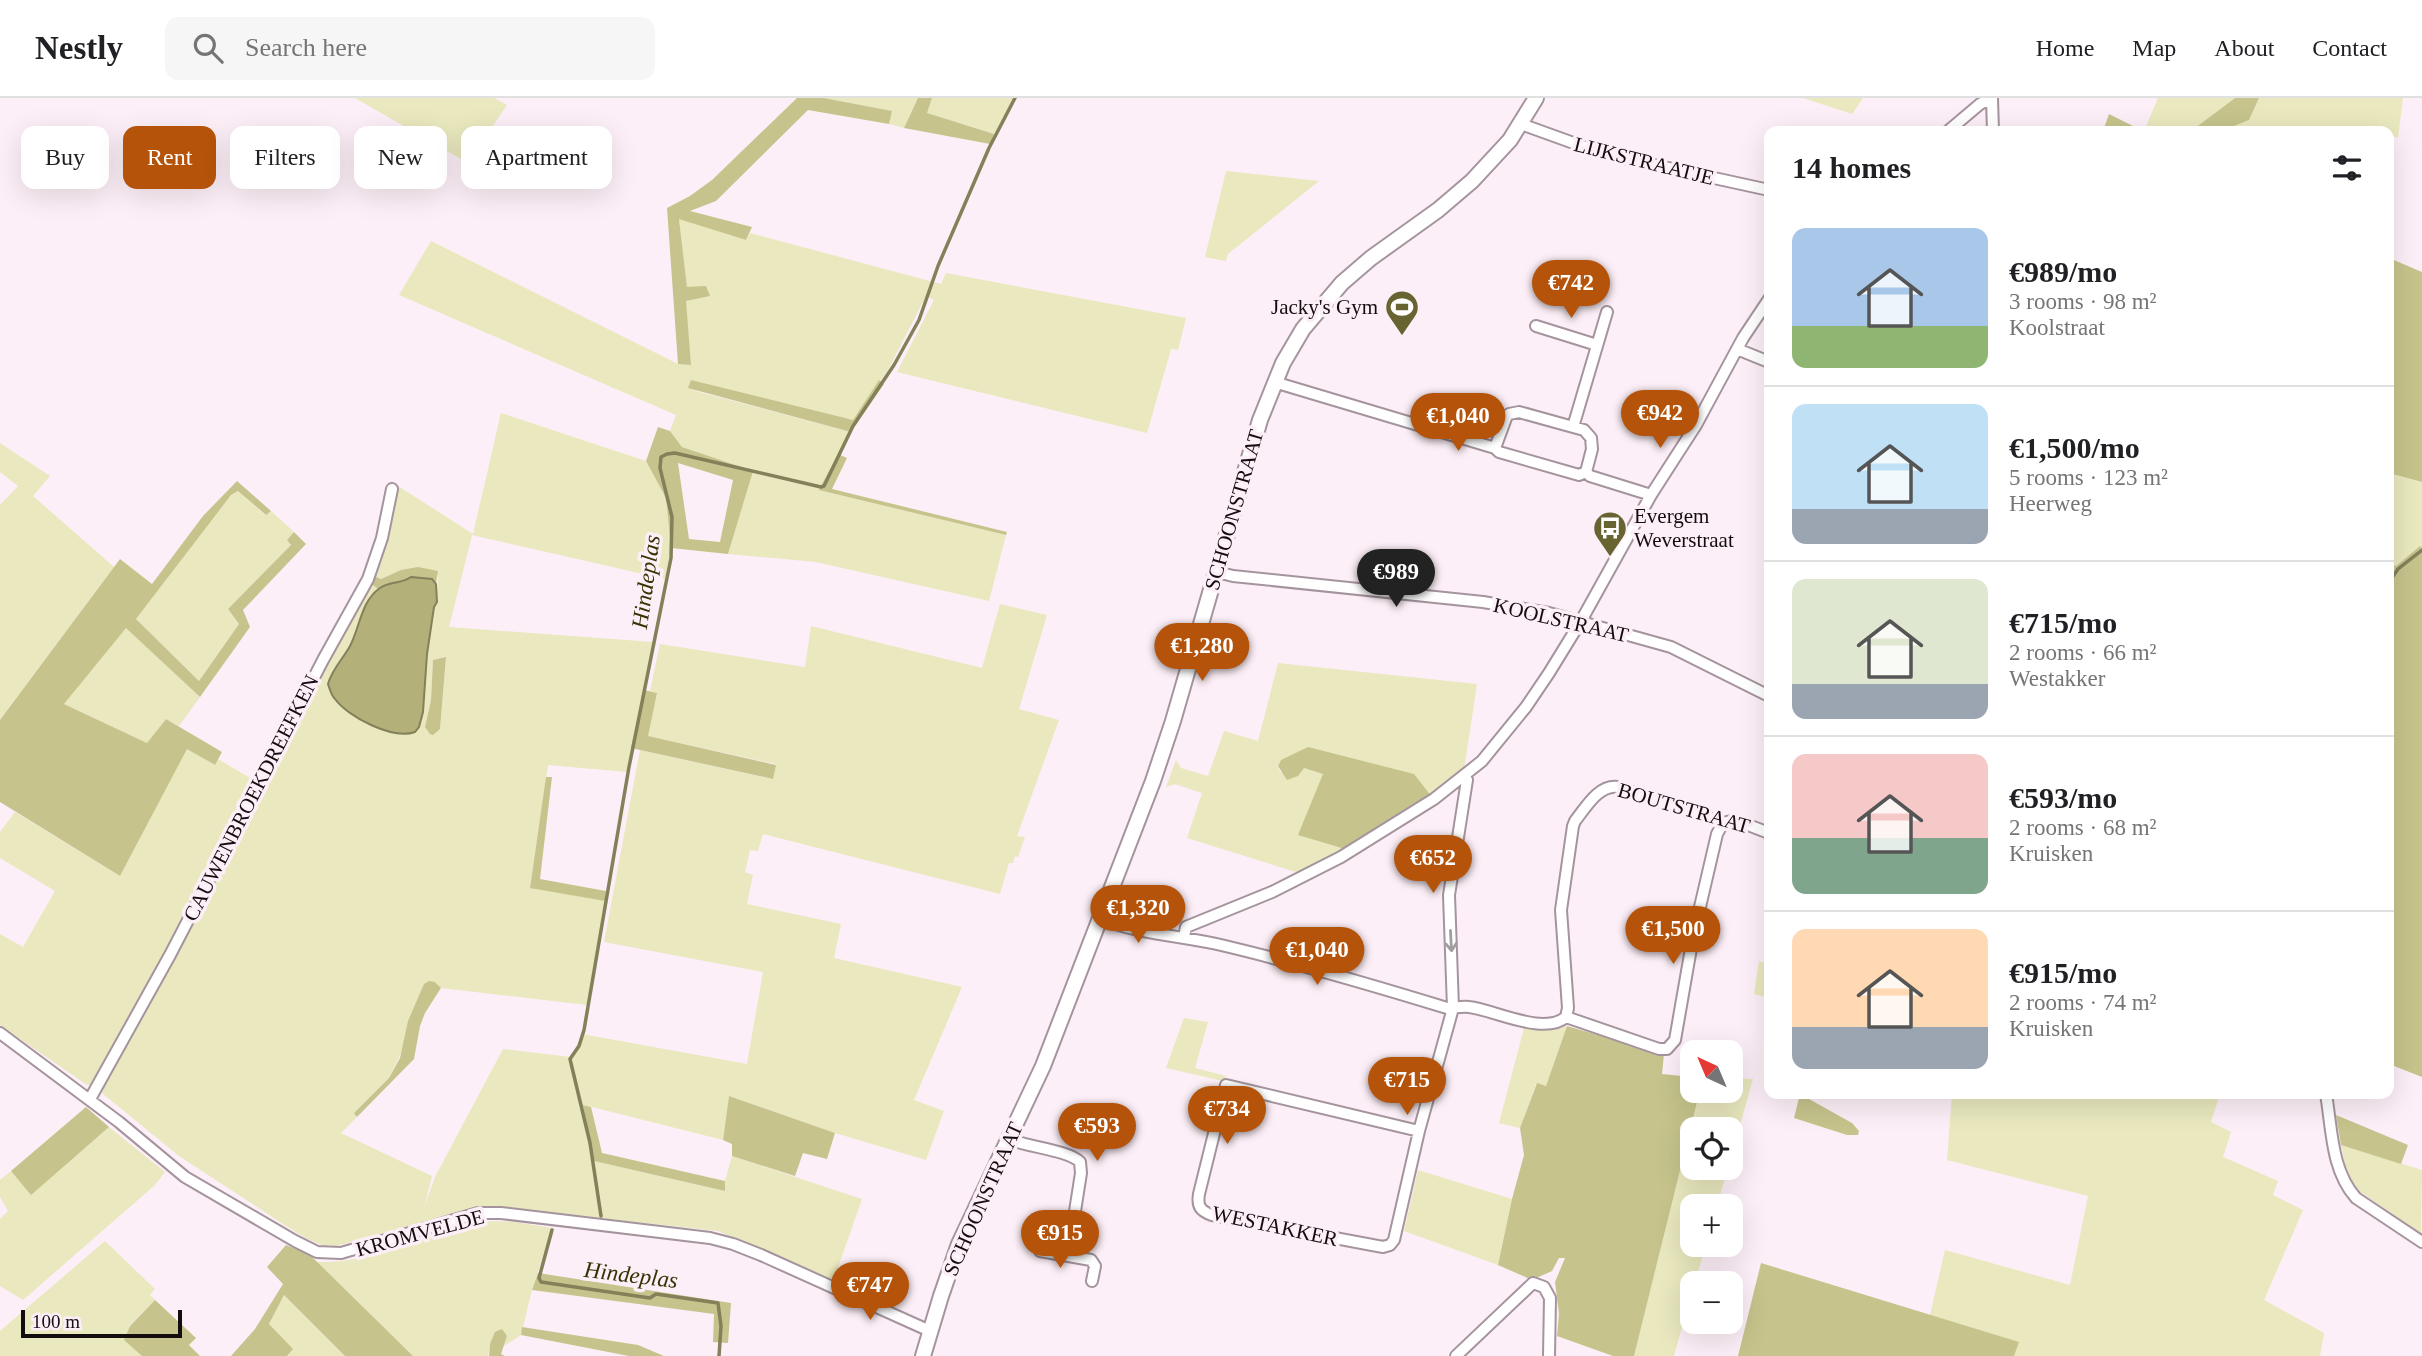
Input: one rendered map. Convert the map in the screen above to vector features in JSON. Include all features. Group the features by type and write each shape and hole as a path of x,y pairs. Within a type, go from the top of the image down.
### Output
{"street":[{"name":"SCHOONSTRAAT","path":"923,1356 960,1244 1042,1066 1163,754 1260,420 1274,383 1303,329 1342,283 1371,258 1456,196 1492,161 1521,124 1536,98"},
{"path":"1954,126 1980,104 1992,99 1993,126"},
{"name":"LIJKSTRAATJE","path":"1521,124 1604,155 1764,189"},
{"path":"1184,937 1186,927 1272,892 1341,857 1401,821 1465,777 1482,761 1527,707 1581,621 1651,495 1696,425 1737,349 1764,307"},
{"path":"1573,427 1607,312"},
{"path":"1536,326 1597,345"},
{"path":"1737,349 1764,360"},
{"path":"1274,383 1579,475 1586,472"},
{"path":"1494,448 1506,418 1514,412 1573,427 1584,430 1591,438 1592,449 1586,472"},
{"path":"1586,472 1590,476 1651,495"},
{"name":"CAUWENBROEKDREEFKEN","path":"90,1100 170,955 368,579 382,538 392,489"},
{"name":"KOOLSTRAAT","path":"1217,572 1233,576 1508,605 1581,621 1671,647 1764,694"},
{"path":"1419,1131 1454,1008 1449,895 1467,780 1465,777"},
{"name":"BOUTSTRAAT","path":"1566,1017 1568,1008 1561,900 1573,826 1600,791 1611,786 1618,787 1723,823 1735,821 1764,831"},
{"path":"1101,919 1276,959 1447,1008 1468,1006 1546,1024 1555,1024 1566,1017 1659,1049 1667,1049 1672,1044 1680,1021 1702,899 1717,834 1723,823"},
{"name":"KROMVELDE","path":"0,1033 90,1100 185,1177 317,1252 341,1253 478,1213 501,1213 710,1238 761,1255 930,1331"},
{"name":"WESTAKKER","path":"1229,1084 1419,1131 1391,1245 1383,1247 1212,1215 1201,1210 1199,1194 1225,1087 1229,1084"},
{"path":"2327,1099 2336,1159 2348,1189 2356,1198 2422,1242"},
{"path":"1009,1139 1024,1146 1072,1156 1080,1162 1081,1173 1068,1256"},
{"path":"1040,1251 1094,1262 1092,1280"},
{"path":"1456,1356 1533,1283 1544,1287 1550,1298 1549,1356"}],"green space":[{"path":"355,98 494,98 507,105 493,126 461,126 461,159 447,151 447,126 404,126"},
{"path":"824,98 918,98 904,128 889,124 891,111"},
{"path":"932,98 1013,98 994,134 926,113"},
{"path":"1803,98 1863,98 1852,114"},
{"path":"2158,98 2235,98 2198,126 2146,126"},
{"path":"2259,98 2403,98 2398,138 2394,137 2394,126 2234,126 2249,120"},
{"path":"1226,171 1319,181 1228,254 1226,261 1205,257"},
{"path":"679,218 746,240 750,233 941,284 946,273 1186,318 1178,350 1171,349 1147,433 897,372 934,300 926,296 888,370 853,420 688,389 851,432 820,490 1006,535 989,601 816,562 728,554 752,471 682,447 670,431 676,415 399,295 431,241 678,364 691,365 685,301 709,296 687,288"},
{"path":"501,413 646,461 666,498 671,548 665,579 472,535 449,627 653,642 627,772 548,765 530,887 605,901 587,1005 441,988 435,982 389,1078 354,1113 357,1117 341,1133 432,1176 424,1208 435,1177 503,1049 571,1057 582,1034 747,1064 763,972 604,942 640,750 772,779 776,764 647,736 657,693 650,691 660,644 805,667 811,626 982,668 1000,604 1047,615 1019,709 1059,720 1017,836 1025,837 1018,857 1015,856 1013,863 1009,863 1000,894 763,834 758,851 750,850 745,872 753,875 747,904 841,924 834,958 962,987 914,1100 944,1111 926,1160 835,1133 729,1096 723,1140 584,1105 594,1161 725,1191 732,1156 862,1199 833,1282 718,1231 505,1208 470,1209 336,1246 322,1245 307,1239 179,1156 102,1093 370,583 378,589 364,609 350,646 328,684 344,708 361,720 380,726 419,727 423,712 427,655 437,602 438,571 401,570 381,579 374,576 398,486 473,534","holes":["446,657 440,729 425,727 431,700 433,660"]},
{"path":"0,443 50,476 33,496 114,567 0,720 0,505 18,486 0,472"},
{"path":"2394,474 2422,482 2422,548 2419,547 2396,566"},
{"path":"238,491 265,515 271,511 294,532 287,540 291,545 228,609 239,624 199,681 136,619 231,495"},
{"path":"126,627 200,697 179,726 166,719 147,743 64,704"},
{"path":"1278,663 1477,684 1464,770 1432,797 1281,760 1278,766 1280,772 1304,768 1323,774 1345,849 1299,873 1187,838 1202,793 1175,784 1166,787 1176,760 1181,768 1208,776 1224,731 1258,741"},
{"path":"187,748 214,765 218,759 255,781 94,1085 87,1085 0,1025 0,934 23,947 55,891 0,858 0,832 15,812 120,876"},
{"path":"1759,961 1764,962 1764,997 1754,994"},
{"path":"1184,1018 1208,1022 1195,1068 1226,1076 1223,1083 1166,1068"},
{"path":"1567,1026 1546,1086 1536,1084 1520,1128 1499,1123 1524,1028 1557,1029"},
{"path":"1743,1079 1753,1079 1742,1117 1693,1117 1697,1103 1743,1103"},
{"path":"1952,1099 2218,1099 2211,1122 2231,1132 2223,1157 2278,1181 2273,1195 2303,1210 2264,1300 2324,1333 2320,1356 2014,1356 2018,1342 1930,1315 1945,1250 2070,1285 2088,1196 1947,1160"},
{"path":"109,1127 165,1172 155,1185 23,1300 0,1286 0,1219 8,1211 0,1197 0,1180 11,1171 31,1194"},
{"path":"2341,1145 2422,1170 2421,1233 2362,1193 2348,1171"},
{"path":"1418,1170 1512,1199 1498,1265 1404,1231"},
{"path":"1680,1171 1680,1180 1724,1180 1720,1194 1680,1194 1680,1257 1702,1257 1698,1271 1680,1271 1680,1334 1674,1356 1634,1356"},
{"path":"491,1221 552,1228 521,1335 504,1346 507,1336 490,1344 488,1356 413,1356 316,1262 361,1258 447,1231"},
{"path":"105,1241 155,1289 150,1295 155,1300 130,1325 125,1340 142,1356 0,1356 0,1331"},
{"path":"284,1295 345,1356 287,1356 292,1349 269,1324"}],"shaded area":[{"path":"797,98 824,98 892,111 889,124 808,110 716,201 690,211 752,227 746,240 679,219 687,287 706,286 710,296 686,301 691,365 678,364 667,208 712,180"},
{"path":"918,98 932,98 927,113 994,134 990,144 904,128"},
{"path":"2235,98 2259,98 2249,120 2234,126 2198,126"},
{"path":"2109,114 2133,126 2105,126"},
{"path":"2394,260 2422,272 2422,482 2394,474"},
{"path":"691,380 853,420 879,380 884,384 851,432 688,388"},
{"path":"658,427 670,431 682,447 753,471 728,554 671,548 666,498 646,461","holes":["678,463 733,480 720,542 689,539"]},
{"path":"838,454 847,458 832,489 1007,532 1006,535 819,490"},
{"path":"237,481 271,511 266,515 238,491 231,495 136,619 199,681 239,624 228,609 291,545 287,540 294,532 306,544 243,610 250,627 200,697 126,628 64,704 147,743 166,719 222,752 215,765 187,749 120,876 0,802 0,720 120,559 152,584 203,516"},
{"path":"2420,546 2422,548 2422,1077 2394,1066 2396,566"},
{"path":"418,567 438,571 436,584 432,579 411,577 378,589 370,583 374,576 381,579 401,570"},
{"path":"411,577 432,579 436,584 437,602 427,654 423,712 419,727 415,732 406,734 383,730 350,713 334,697 328,684 350,646 365,607 374,593 384,586"},
{"path":"446,657 440,729 433,735 425,727 431,700 433,660"},
{"path":"644,690 657,693 648,736 776,765 773,779 631,748"},
{"path":"1308,747 1414,774 1432,797 1345,849 1298,835 1323,774 1304,768 1298,776 1287,780 1278,766 1281,760"},
{"path":"546,777 552,777 540,879 606,891 605,901 530,888"},
{"path":"435,982 441,988 420,1026 414,1059 357,1117 354,1113 389,1078 400,1058 408,1021 424,984"},
{"path":"1567,1026 1664,1054 1662,1074 1680,1076 1680,1103 1697,1103 1693,1117 1680,1117 1680,1171 1634,1356 1613,1356 1557,1336 1559,1314 1555,1282 1565,1258 1559,1258 1552,1271 1532,1280 1498,1265 1524,1155 1520,1128 1537,1083 1546,1086"},
{"path":"729,1096 835,1133 827,1159 803,1153 795,1176 732,1156 732,1144 723,1140"},
{"path":"1799,1099 1809,1099 1852,1123 1859,1131 1858,1135 1847,1135 1794,1118"},
{"path":"583,1105 591,1107 602,1153 725,1181 725,1191 594,1161"},
{"path":"86,1107 109,1127 31,1195 11,1171"},
{"path":"2336,1115 2408,1145 2401,1164 2341,1145"},
{"path":"286,1245 309,1254 413,1356 345,1356 284,1295 269,1324 293,1349 287,1356 231,1356 255,1329 283,1284 267,1267"},
{"path":"1761,1263 2019,1342 2014,1356 1738,1356"},
{"path":"538,1273 731,1303 728,1343 713,1342 714,1314 532,1290"},
{"path":"155,1300 196,1338 189,1345 200,1356 142,1356 124,1340 130,1326"},
{"path":"522,1327 638,1345 664,1356 629,1356 521,1335"},
{"path":"502,1329 507,1336 501,1354 505,1356 489,1356 495,1332"}],"waterway":[{"name":"Hindeplas","path":"601,1216 590,1143 570,1059 579,1046 584,1030 629,767 671,558 672,517 660,468 661,457 675,453 824,486 853,426 894,365 919,320 938,266 989,148 1015,98"},
{"path":"2394,575 2422,550"},
{"name":"Hindeplas","path":"552,1230 539,1278 541,1282 650,1298 656,1294 718,1303 721,1326 719,1356"}],"place":[{"name":"Jacky's Gym","path":"1402,337"},
{"name":"Evergem Weverstraat","path":"1610,558"}]}
